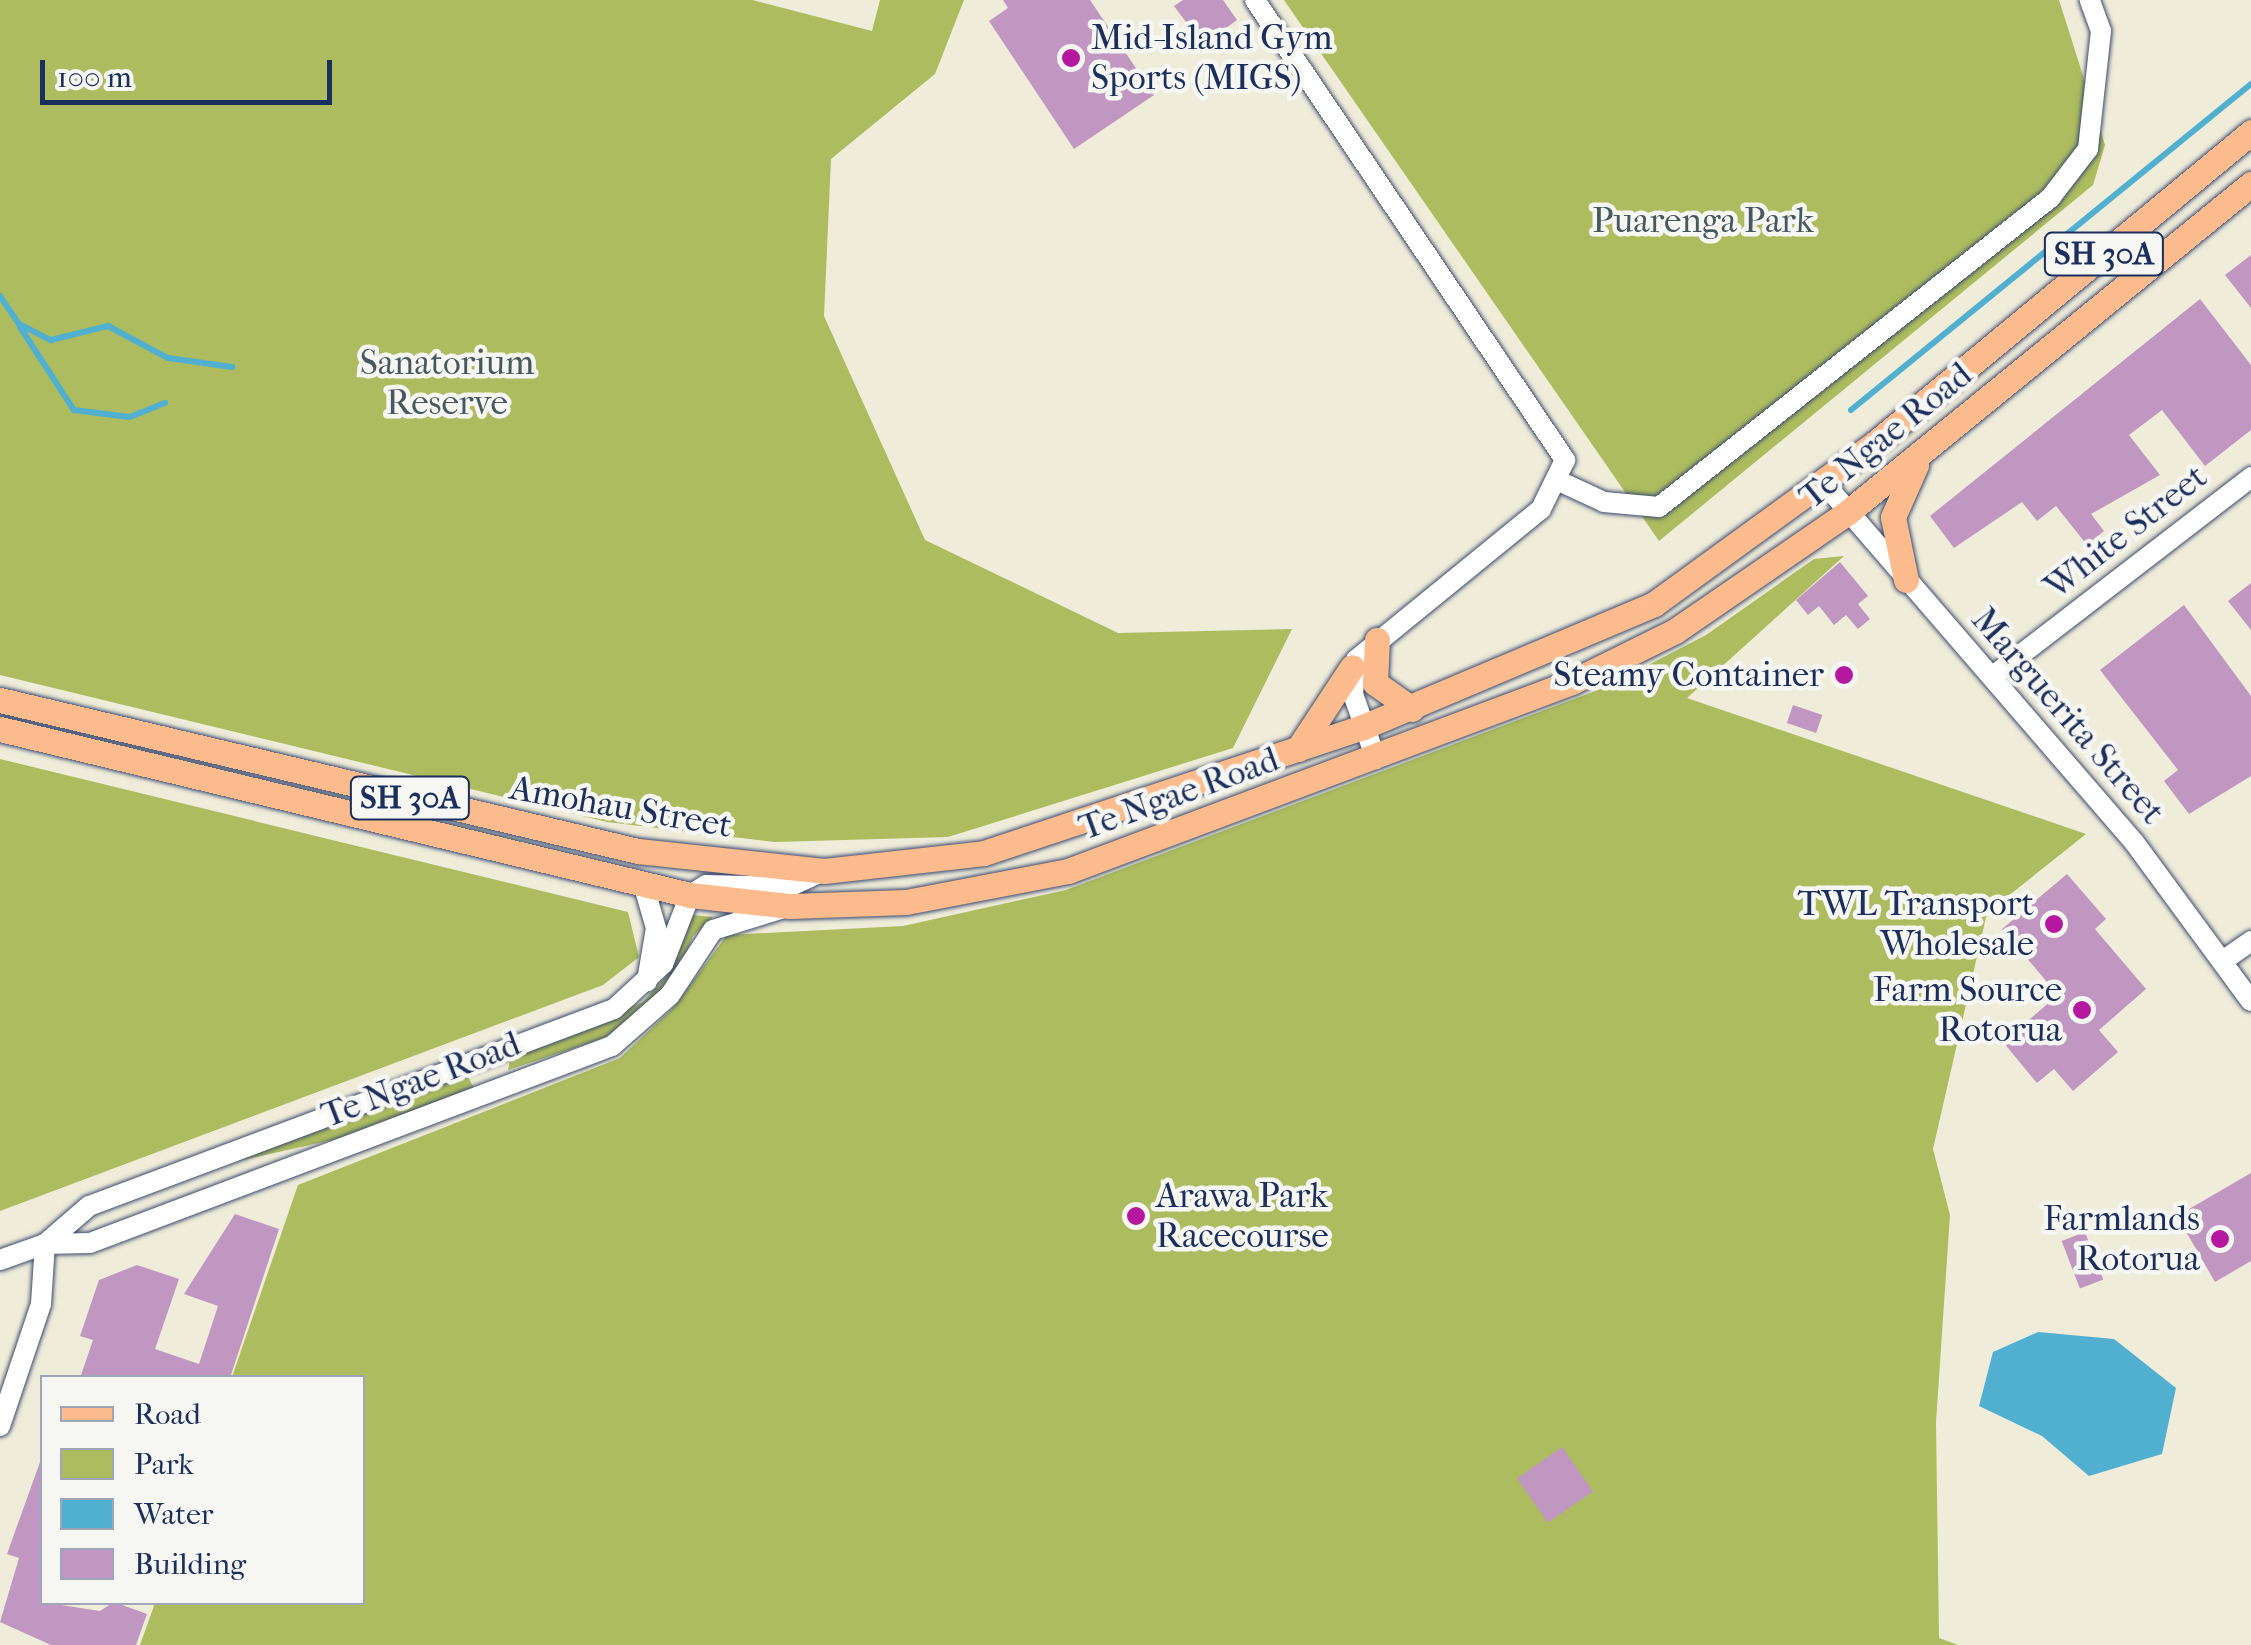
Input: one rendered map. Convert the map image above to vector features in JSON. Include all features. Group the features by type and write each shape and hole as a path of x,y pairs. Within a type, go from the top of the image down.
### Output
{"main road":[{"name":"Te Ngae Road","path":"824,872 984,853 1363,728 1654,604 1824,483 2251,132"},
{"name":"Te Ngae Road","path":"790,906 948,897 1068,871 1376,758 1640,649 1848,512 2251,184"},
{"path":"1906,580 1893,518 1927,448"},
{"path":"1378,640 1374,683 1412,709"},
{"path":"1294,752 1352,667"},
{"name":"Amohau Street","path":"0,700 570,840 824,872"},
{"name":"Amohau Street","path":"0,729 644,887 790,906"}],"street":[{"path":"1256,0 1556,435 1561,482 1541,509 1378,640 1352,667 1363,728 1376,758"},
{"path":"1561,482 1604,502 1658,507 2051,197 2088,149 2100,31 2090,0"},
{"name":"White Street","path":"1992,676 2251,477"},
{"name":"Marguerita Street","path":"1824,483 1992,676 2224,960 2251,1000"},
{"name":"Te Ngae Road","path":"44,1244 89,1206 614,1009 647,982 690,896 721,881 790,887 824,872"},
{"path":"644,887 656,928 647,982"},
{"name":"Te Ngae Road","path":"0,1260 44,1244 90,1243 612,1046 659,1008 713,930 790,906"},
{"path":"2224,960 2251,940"},
{"path":"485,1057 496,1090"},
{"path":"218,1157 230,1189"},
{"path":"0,1426 41,1304 44,1244"}],"green space":[{"name":"Sanatorium Reserve","path":"0,0 752,0 872,31 880,0 964,0 935,74 831,159 824,316 925,540 1118,633 1292,629 1233,748 948,837 775,842 607,822 0,675"},
{"name":"Puarenga Park","path":"1284,0 2059,0 2105,145 2093,185 1659,541"},
{"name":"Arawa Park Racecourse","path":"1844,556 1687,698 2086,834 1987,913 1933,1149 1950,1215 1936,1422 1939,1638 1958,1645 140,1645 154,1605 365,1605 365,1375 233,1375 298,1185 620,1058 673,1008 727,935 903,926 1066,890 1606,687 1706,635 1814,559"},
{"path":"0,759 628,912 639,957 603,985 0,1211"},
{"path":"692,915 713,917 693,936 672,987 616,1034 508,1070 510,1060 643,1002 666,976"},
{"path":"467,1075 474,1088 341,1138 234,1162"}],"water":[{"path":"2038,1332 2114,1339 2176,1388 2162,1454 2089,1476 2042,1436 1979,1406 1993,1352"}],"building":[{"name":"Mid-Island Gym Sports (MIGS)","path":"1003,0 1090,0 1154,95 1074,149 989,21 1008,8"},
{"path":"1183,0 1223,0 1237,20 1203,45 1174,6"},
{"path":"2251,255 2251,308 2225,275"},
{"path":"2200,299 2251,365 2251,430 2205,466 2162,410 2129,435 2160,475 2091,514 2104,531 2087,545 2056,506 2037,521 2022,502 1954,548 1930,516"},
{"path":"1840,562 1868,596 1858,604 1870,619 1858,629 1846,615 1834,625 1819,606 1808,615 1796,600"},
{"path":"2251,583 2251,630 2228,601"},
{"path":"2184,605 2251,696 2251,776 2189,814 2164,781 2178,770 2100,670"},
{"path":"1793,705 1822,715 1816,733 1787,723"},
{"path":"2067,874 2106,919 2095,929 2146,989 2099,1030 2118,1052 2073,1091 2054,1069 2037,1083 2003,1042 2058,995 2002,929"},
{"name":"Farmlands Rotorua","path":"2251,1173 2251,1261 2215,1282 2177,1216"},
{"path":"235,1214 279,1229 231,1375 81,1375 93,1340 80,1336 99,1280 137,1265 179,1279 155,1349 199,1364 218,1306 184,1294"},
{"path":"2085,1232 2103,1280 2080,1289 2062,1241"},
{"path":"1562,1447 1593,1491 1548,1523 1517,1479"},
{"path":"40,1462 40,1605 100,1611 109,1605 122,1605 147,1614 136,1645 51,1645 0,1622 19,1558 7,1554"}],"waterway":[{"path":"1851,410 2251,84"},
{"path":"0,296 19,324 51,340 108,326 168,358 232,367"},
{"path":"20,327 74,410 130,417 165,403"}],"place":[{"name":"Mid-Island Gym Sports (MIGS)","path":"1071,58"},
{"name":"Steamy Container","path":"1844,675"},
{"name":"TWL Transport Wholesale","path":"2054,924"},
{"name":"Farm Source Rotorua","path":"2082,1010"},
{"name":"Arawa Park Racecourse","path":"1136,1216"},
{"name":"Farmlands Rotorua","path":"2220,1239"}]}
